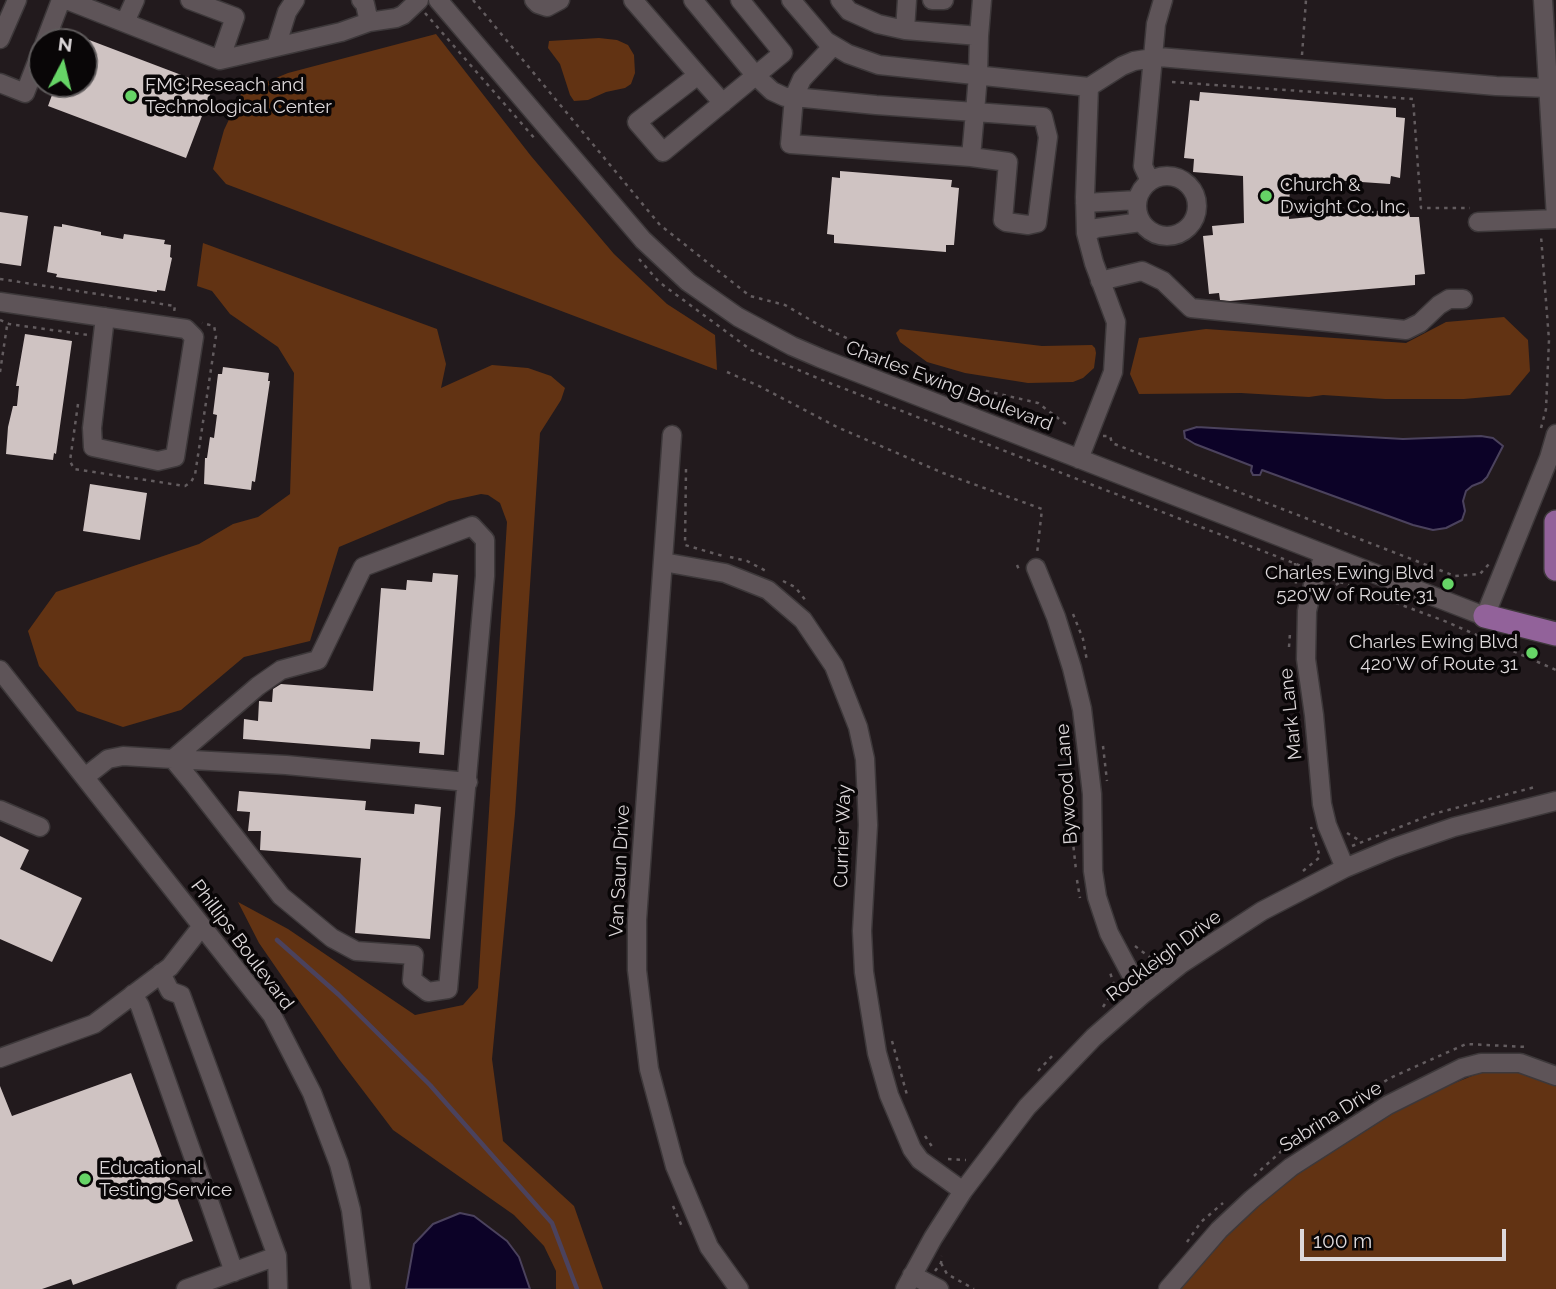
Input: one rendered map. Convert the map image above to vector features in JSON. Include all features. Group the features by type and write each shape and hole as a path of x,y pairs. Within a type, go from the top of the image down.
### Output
{"main road":[{"path":"1556,522 1556,569"},
{"path":"1485,616 1556,634"}],"street":[{"path":"0,39 18,0"},
{"path":"50,28 61,0"},
{"path":"67,0 220,60 341,32 369,22 396,18 419,0"},
{"path":"125,22 135,0"},
{"path":"190,0 235,16 220,60"},
{"path":"276,47 287,12 295,0"},
{"path":"361,0 365,4 369,22"},
{"name":"Charles Ewing Boulevard","path":"438,0 643,240 665,262 712,300 756,328 792,346 1556,645"},
{"path":"534,0 547,7 560,0"},
{"path":"633,0 723,103"},
{"path":"693,0 756,76 772,91 785,97 794,97 1043,117 1048,137 1037,223 1028,225 1003,220 1009,163 971,157 790,144 794,97 802,79 834,46"},
{"path":"698,75 637,122 663,152 783,53 740,0"},
{"path":"791,0 826,41 848,54 879,65 1089,87 1122,66 1152,58 1548,88"},
{"path":"840,0 849,11 878,24 905,30 979,36"},
{"path":"905,30 907,0"},
{"path":"932,0 944,0"},
{"path":"971,157 982,0"},
{"path":"1150,181 1143,166 1156,24 1163,0"},
{"path":"1478,222 1556,218 1543,0"},
{"path":"0,83 25,93 28,85"},
{"path":"1079,458 1113,372 1116,322 1086,233 1089,87"},
{"path":"1170,176 1188,185 1197,203 1197,213 1186,230 1167,237 1148,230 1141,222 1138,200 1140,192 1150,181 1170,176"},
{"path":"1085,203 1138,200"},
{"path":"1086,233 1097,228 1141,222"},
{"path":"1100,281 1142,271 1163,281 1191,308 1406,330 1420,323 1449,299 1463,299"},
{"path":"2,313 105,317 186,329 194,337 175,457 158,461 93,447 92,428 105,317"},
{"path":"1485,616 1549,458 1556,434"},
{"name":"Van Saun Drive","path":"672,435 636,920 642,1020 649,1069 675,1166 709,1247 739,1289"},
{"path":"472,526 485,540 485,576 448,989 428,992 412,980 414,955 356,951 332,938 281,896 173,760 281,670 318,660 363,567 472,526"},
{"name":"Mark Lane","path":"1325,554 1309,603 1305,630 1306,659 1322,804 1326,825 1345,868"},
{"name":"Currier Way","path":"663,562 725,573 768,590 803,620 834,666 858,727 866,770 868,825 862,931 864,972 877,1053 889,1095 912,1149 932,1170 963,1191"},
{"name":"Bywood Lane","path":"1029,572 1060,628 1082,709 1093,793 1093,871 1097,897 1109,933 1142,995"},
{"name":"Phillips Boulevard","path":"0,670 272,1015 312,1093 339,1164 351,1210 361,1289"},
{"path":"85,777 108,759 123,756 286,765 468,782"},
{"name":"Rockleigh Drive","path":"909,1282 963,1191 997,1144 1060,1071 1142,995 1181,964 1252,918 1345,868 1454,827 1556,801"},
{"path":"0,810 40,827"},
{"path":"0,1058 94,1024 170,967 202,926"},
{"path":"161,973 170,991 181,995 277,1256 278,1289"},
{"path":"133,994 140,1006 234,1272"},
{"name":"Sabrina Drive","path":"1168,1289 1219,1230 1252,1199 1291,1167 1388,1105 1462,1068 1481,1063 1520,1063 1556,1076"},
{"path":"186,1289 277,1256"},
{"path":"909,1282 939,1289"}],"path":[{"path":"473,0 660,225 750,296 785,306 931,378 1038,403 1067,425"},
{"path":"1301,62 1306,0"},
{"path":"0,279 175,306 174,318"},
{"path":"2,313 88,335"},
{"path":"0,372 7,326 2,313"},
{"path":"78,399 70,461 74,469 185,486 191,482 195,475 216,331 210,325 192,321"},
{"path":"727,372 837,427 943,473 1042,509 1029,572 1017,565"},
{"path":"687,466 685,545 747,561 771,574"},
{"path":"1295,564 1296,586"},
{"path":"783,581 794,587 810,605"},
{"path":"1073,615 1083,639 1088,665"},
{"path":"1290,626 1290,653"},
{"path":"1294,692 1302,769"},
{"path":"1102,739 1108,774 1107,787"},
{"path":"1071,755 1071,824 1079,895 1084,907"},
{"path":"1299,875 1320,857 1310,822"},
{"path":"1130,941 1156,962 1208,927"},
{"path":"1101,1010 1115,988 1109,968"},
{"path":"890,1035 907,1095"},
{"path":"1035,1075 1054,1055"},
{"path":"920,1128 935,1152"},
{"path":"940,1159 966,1160"},
{"path":"943,1251 941,1263 947,1274 974,1289"}],"shaded area":[{"path":"436,34 531,156 614,254 667,304 715,335 717,370 226,184 213,169 224,130 242,92 288,73"},
{"path":"599,38 617,40 628,45 634,55 635,73 631,84 588,100 574,101 560,64 548,48 549,41"},
{"path":"203,243 437,329 446,364 441,388 492,365 528,368 551,376 565,388 561,400 540,433 515,814 492,1059 503,1141 574,1206 603,1289 556,1289 556,1271 544,1246 514,1215 393,1130 339,1059 259,943 238,902 288,929 415,1015 463,1005 478,988 507,522 500,503 481,494 449,501 339,547 310,641 244,657 181,710 123,727 77,711 39,666 28,631 56,592 199,544 233,524 258,517 290,494 294,373 278,347 230,314 212,291 197,286"},
{"path":"1504,317 1528,340 1530,371 1510,395 1464,399 1385,399 1241,393 1139,394 1130,374 1139,338 1206,329 1406,343 1446,322"},
{"path":"900,329 1042,346 1092,345 1096,353 1094,368 1083,378 1073,382 1028,383 965,373 927,362 900,342 896,333"},
{"path":"1197,427 1403,439 1481,436 1493,438 1503,446 1487,477 1466,491 1462,520 1446,528 1433,530 1262,470 1260,475 1253,475 1252,466 1185,438 1184,431"},
{"path":"1509,1061 1556,1081 1556,1289 1175,1289 1205,1244 1341,1129"},
{"path":"460,1213 474,1216 507,1241 519,1257 530,1289 406,1289 414,1244 433,1224"}],"building":[{"name":"FMC Reseach and Technological Center","path":"98,43 213,87 186,158 48,106 51,98 98,98"},
{"name":"Church & Dwight Co. Inc","path":"1200,92 1396,108 1396,117 1405,118 1400,178 1391,176 1390,184 1290,177 1289,219 1408,208 1410,217 1419,217 1425,274 1415,275 1415,285 1230,301 1220,300 1219,293 1209,294 1203,236 1213,235 1212,226 1244,223 1243,176 1193,172 1194,159 1184,158 1190,100 1199,101"},
{"path":"840,171 952,180 951,187 959,188 954,245 946,245 946,252 834,243 834,235 827,234 832,177 840,178"},
{"path":"0,212 28,216 21,266 0,263"},
{"path":"62,224 123,239 124,234 165,240 164,244 171,245 172,258 165,291 56,277 57,274 47,272 54,226 62,227"},
{"path":"25,334 72,341 53,460 6,454 8,427 13,406 17,406 19,386 16,386"},
{"path":"223,367 269,373 255,482 252,481 251,490 204,484 205,458 210,437 214,438 217,415 213,414 218,374 222,374"},
{"path":"90,484 147,493 140,540 83,531"},
{"path":"433,573 458,575 444,755 419,753 420,742 371,739 370,749 243,739 244,719 258,721 259,701 272,702 273,689 281,684 373,691 381,588 406,590 407,580 432,582"},
{"path":"239,791 366,801 365,810 414,814 415,804 441,807 430,939 355,933 361,858 260,850 261,831 248,831 250,812 237,811"},
{"path":"0,836 29,850 20,869 82,898 52,962 0,939"},
{"name":"Educational Testing Service","path":"131,1073 193,1241 73,1285 71,1279 42,1289 0,1289 0,1086 12,1116"}],"waterway":[{"path":"277,940 339,995 430,1085 552,1223 577,1289"}],"place":[{"name":"FMC Reseach and Technological Center","path":"131,96"},
{"name":"Church & Dwight Co. Inc","path":"1266,196"},
{"name":"Charles Ewing Blvd 520'W of Route 31","path":"1448,584"},
{"name":"Charles Ewing Blvd 420'W of Route 31","path":"1532,653"},
{"name":"Educational Testing Service","path":"85,1179"}]}
